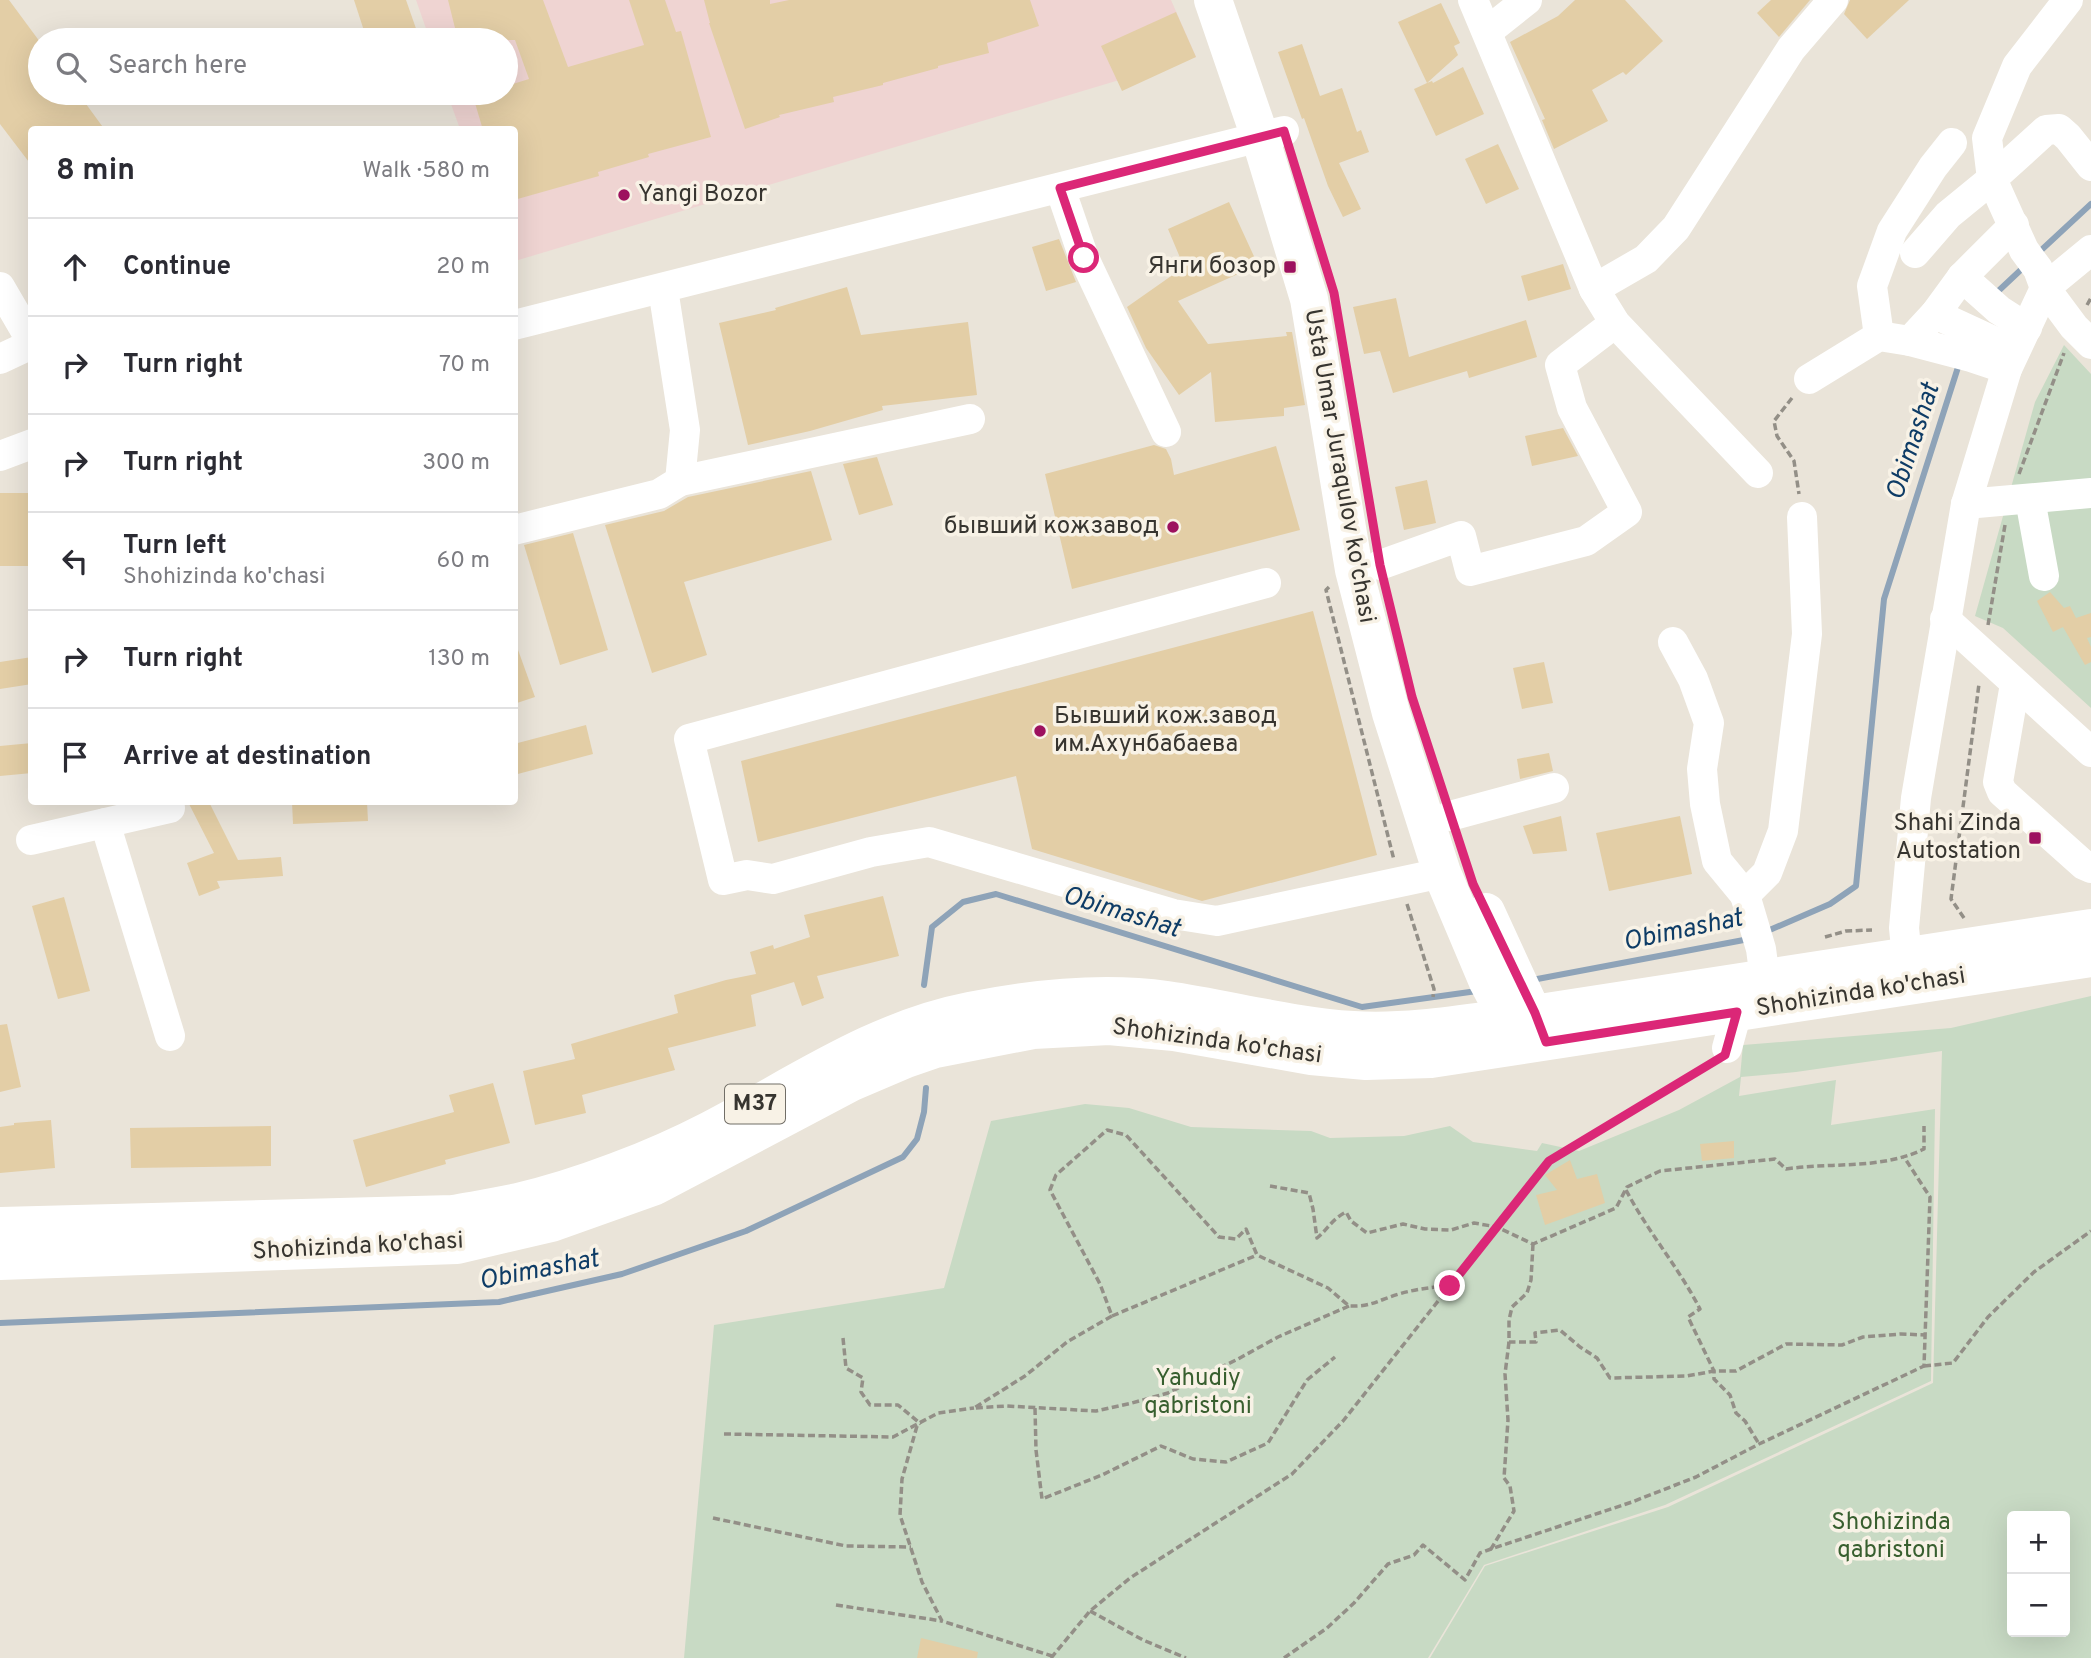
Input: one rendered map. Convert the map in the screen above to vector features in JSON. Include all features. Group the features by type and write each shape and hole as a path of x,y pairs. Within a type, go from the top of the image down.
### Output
{"main road":[{"name":"Usta Umar Juraqulov ko'chasi","path":"1213,0 1272,134 1334,293 1367,568 1391,713 1441,873 1488,982 1525,1030"},
{"name":"Usta Umar Juraqulov ko'chasi","path":"1241,0 1272,134"},
{"name":"Usta Umar Juraqulov ko'chasi","path":"1367,568 1525,1030"},
{"name":"Shohizinda ko'chasi","path":"0,1226 453,1214 519,1202 610,1174 708,1131 856,1049 894,1033 967,1012 1039,999 1101,995 1166,1000 1370,1031 1525,1030 1737,1012 1909,972 1957,947 2091,928"},
{"name":"Shohizinda ko'chasi","path":"0,1261 457,1245 551,1223 655,1186 852,1082 906,1059 935,1049 1033,1030 1109,1026 1161,1031 1311,1056 1366,1062 1431,1059 1763,964 1909,972 2091,958"}],"street":[{"path":"1473,0 1594,289 1615,323 1758,473"},
{"path":"1488,31 1527,0"},
{"path":"1594,289 1646,260 1676,228 1791,49 1833,0"},
{"path":"2068,0 2017,66 1987,138 1992,179 2030,258 2074,327 2091,344"},
{"path":"1915,253 1948,215 2046,130 2059,129 2091,166"},
{"path":"518,324 1272,134"},
{"path":"1879,337 1871,286 1892,231 1933,167 1952,143"},
{"path":"1060,188 1084,258 1166,432"},
{"path":"1920,344 1968,282 2030,258 2091,250"},
{"path":"1909,972 1903,928 1916,798 1945,619 1965,504 2016,349 2030,258"},
{"path":"1968,282 1999,310 2016,349"},
{"path":"0,287 28,336"},
{"path":"663,289 685,430 680,481"},
{"path":"1941,317 1976,347"},
{"path":"1367,568 1461,536 1470,571 1586,541 1627,512 1572,408 1560,365 1615,323"},
{"path":"1809,379 1879,337 1920,344 2016,349"},
{"path":"0,359 28,345"},
{"path":"518,529 659,494 680,481 970,419"},
{"path":"0,456 28,446"},
{"path":"1965,504 2091,493"},
{"path":"2030,499 2045,576"},
{"path":"1748,901 1767,873 1783,831 1807,634 1802,517"},
{"path":"1266,583 689,739 723,880 747,875 773,879 871,852 929,842 1173,914 1217,921 1441,873"},
{"path":"1945,619 2091,752"},
{"path":"1674,642 1693,679 1709,723 1702,769 1704,804 1717,860 1748,901 1763,964"},
{"path":"2015,684 1998,782 2002,792 2084,865 2091,868"},
{"path":"1450,816 1554,788"},
{"path":"31,840 170,808 170,805"},
{"path":"105,823 170,1036"},
{"path":"1727,1048 1737,1012"}],"path":[{"path":"1802,517 1794,461 1777,436 1774,421 1809,379"},
{"path":"1367,568 1326,590 1400,882 1434,989 1430,1003"},
{"path":"836,1605 942,1621 1052,1657 1090,1611 1130,1577 1292,1474 1343,1421 1549,1161 1725,1055 1727,1048"},
{"path":"1270,1186 1308,1193 1317,1238 1332,1220 1346,1212 1351,1221 1367,1233 1404,1224 1425,1229 1451,1230 1474,1223 1497,1227 1532,1244 1616,1208 1627,1187 1660,1171 1775,1159 1786,1169 1815,1165 1869,1164 1904,1157 1924,1149 1924,1126"},
{"path":"1112,1317 1100,1284 1050,1190 1056,1175 1107,1130 1126,1135 1219,1237 1236,1239 1246,1229 1258,1255 1328,1288 1349,1307"},
{"path":"1904,1157 1930,1197 1924,1366"},
{"path":"1626,1190 1700,1309 1688,1317 1714,1371 1714,1379 1730,1395 1736,1413 1745,1421 1759,1444"},
{"path":"1284,1658 1327,1628 1354,1603 1388,1564 1414,1555 1423,1545 1465,1580 1480,1553 1696,1478 1759,1444 1924,1366 1953,1363 1988,1317 2034,1272 2091,1231"},
{"path":"1491,1549 1514,1511 1510,1486 1504,1478 1508,1420 1505,1374 1508,1320 1511,1307 1527,1293 1531,1280 1532,1244"},
{"path":"974,1408 1025,1376 1067,1342 1112,1317 1258,1255"},
{"path":"724,1434 893,1437 919,1425 938,1412 974,1408 1096,1411 1168,1393 1278,1337 1349,1307 1368,1307 1423,1287 1450,1286"},
{"path":"1508,1342 1536,1342 1535,1333 1560,1330 1597,1358 1611,1378 1687,1376 1714,1371 1736,1371 1786,1344 1842,1345 1863,1337 1926,1335"},
{"path":"843,1338 846,1368 863,1378 861,1392 870,1405 898,1405 919,1425"},
{"path":"1035,1408 1036,1450 1042,1499 1102,1475 1161,1446 1193,1459 1226,1462 1268,1443 1307,1380 1335,1357"},
{"path":"919,1425 902,1479 900,1515 922,1582 942,1621"},
{"path":"713,1518 846,1546 911,1547"},
{"path":"1090,1611 1143,1640 1186,1658"}],"shaded area":[{"name":"Yangi Bozor","path":"416,0 1171,0 1196,57 518,260 518,126 459,126 451,105 518,105 518,28 426,28"}],"green space":[{"path":"2064,345 2091,374 2091,708 2003,628 1975,616 2035,402"},
{"name":"Yahudiy qabristoni","path":"2091,996 2091,1658 1430,1658 1485,1566 1668,1507 1933,1383 1942,1051 1741,1077 1739,1096 1836,1080 1831,1125 1935,1109 1931,1381 1665,1505 1484,1565 1428,1658 684,1658 714,1325 944,1288 991,1121 1085,1104 1129,1108 1191,1127 1311,1131 1330,1138 1404,1136 1450,1126 1473,1142 1537,1151 1542,1143 1579,1151 1679,1110 1740,1077 1743,1045 1951,1028"}],"building":[{"path":"0,0 9,0 30,28 28,105 87,105 102,126 28,126 28,161 0,124"},
{"path":"354,0 406,0 416,28 363,28"},
{"path":"448,0 543,0 568,67 644,45 629,0 665,0 676,32 681,31 711,137 648,154 649,157 598,172 599,176 518,199 518,126 482,126 476,105 518,105 518,82 529,79 518,48 518,28 455,28"},
{"path":"704,0 770,0 770,4 789,0 1030,0 1039,26 987,43 989,53 833,97 834,102 779,115 780,117 745,129 709,23"},
{"path":"1575,0 1625,0 1663,41 1626,75 1623,72 1592,90 1608,121 1554,149 1542,120 1545,119 1510,42 1558,16"},
{"path":"1771,0 1810,0 1779,37 1757,13"},
{"path":"1850,0 1909,0 1867,39 1844,14"},
{"path":"1441,3 1460,43 1454,46 1458,55 1427,83 1398,22"},
{"path":"1176,12 1196,57 1122,91 1101,46"},
{"path":"1302,44 1320,96 1342,88 1357,132 1361,130 1369,152 1339,163 1361,209 1343,217 1328,186 1278,52"},
{"path":"1463,67 1484,114 1436,136 1414,89 1432,81 1433,83"},
{"path":"1498,144 1519,189 1486,204 1465,159"},
{"path":"1229,202 1258,265 1178,301 1208,344 1287,336 1286,332 1292,332 1305,405 1284,408 1284,416 1215,422 1211,372 1179,395 1146,348 1127,307 1184,267 1168,229"},
{"path":"1059,239 1076,282 1046,291 1032,247"},
{"path":"1563,264 1571,289 1528,301 1521,276"},
{"path":"847,287 861,335 968,322 977,395 882,406 883,410 748,445 719,323 776,310 775,308"},
{"path":"1396,298 1409,357 1526,320 1537,357 1469,378 1467,371 1393,393 1380,351 1364,354 1353,307"},
{"path":"1563,428 1578,456 1532,466 1525,436"},
{"path":"1154,445 1166,449 1174,475 1276,446 1300,530 1072,589 1045,474"},
{"path":"877,457 893,505 859,515 843,464"},
{"path":"811,471 832,540 684,582 707,655 652,673 605,525 664,511 688,497"},
{"path":"1427,480 1436,523 1404,530 1395,487"},
{"path":"0,493 28,493 28,566 0,566"},
{"path":"573,533 608,650 560,665 524,545"},
{"path":"2050,592 2064,608 2070,606 2076,618 2091,613 2091,637 2087,638 2091,647 2091,662 2085,665 2063,627 2053,632 2037,601"},
{"path":"1313,611 1377,855 1202,901 1032,849 1016,776 758,842 741,761"},
{"path":"518,650 535,697 518,703"},
{"path":"28,658 28,685 0,689 0,662"},
{"path":"1544,662 1553,703 1522,709 1513,668"},
{"path":"586,725 593,754 518,774 518,743"},
{"path":"28,743 28,773 0,776 0,746"},
{"path":"1549,753 1553,771 1520,779 1517,759"},
{"path":"190,805 210,805 238,860 281,857 283,876 217,881 220,888 199,896 187,863 214,853"},
{"path":"292,805 367,805 368,821 293,824"},
{"path":"1561,816 1567,851 1533,854 1523,826"},
{"path":"1680,816 1692,874 1609,891 1596,833"},
{"path":"883,896 899,956 817,976 824,998 802,1006 794,982 751,995 756,1026 668,1048 675,1070 582,1095 586,1113 535,1125 523,1071 575,1059 571,1044 678,1013 674,995 756,974 750,952 773,945 774,949 810,937 804,915"},
{"path":"64,897 90,991 58,999 32,906"},
{"path":"7,1024 21,1087 0,1092 0,1025"},
{"path":"493,1083 510,1143 445,1160 446,1164 366,1187 353,1140 454,1112 449,1095"},
{"path":"51,1120 55,1168 0,1173 0,1127"},
{"path":"271,1126 271,1166 131,1168 130,1128"},
{"path":"1734,1141 1734,1158 1702,1161 1700,1144"},
{"path":"1570,1160 1577,1179 1597,1174 1605,1203 1545,1225 1536,1195 1557,1190 1545,1175"},
{"path":"921,1638 978,1652 977,1658 917,1658"}],"waterway":[{"name":"Obimashat","path":"2036,255 2091,204"},
{"name":"Obimashat","path":"1993,296 2026,265"},
{"name":"Obimashat","path":"1765,932 1830,904 1856,886 1884,599 1960,361"},
{"name":"Obimashat","path":"924,985 932,927 963,902 996,894 1362,1007 1477,991"},
{"name":"Obimashat","path":"1532,980 1749,939"},
{"name":"Obimashat","path":"0,1323 499,1302 622,1274 746,1231 903,1157 917,1139 924,1112 926,1088"}],"place":[{"name":"Yangi Bozor","path":"624,195"},
{"name":"Янги бозор","path":"1290,267"},
{"name":"бывший кожзавод","path":"1173,527"},
{"name":"Бывший кож.завод им.Ахунбабаева","path":"1040,731"},
{"name":"Shahi Zinda Autostation","path":"2035,838"}],"route":[{"path":"1084,258 1060,188 1284,131 1334,293 1380,565 1412,697 1473,884 1535,1013 1546,1042 1737,1012 1725,1055 1549,1161 1450,1286"}],"park label":[{"name":"Shohizinda qabristoni","path":"1891,1537"}]}
